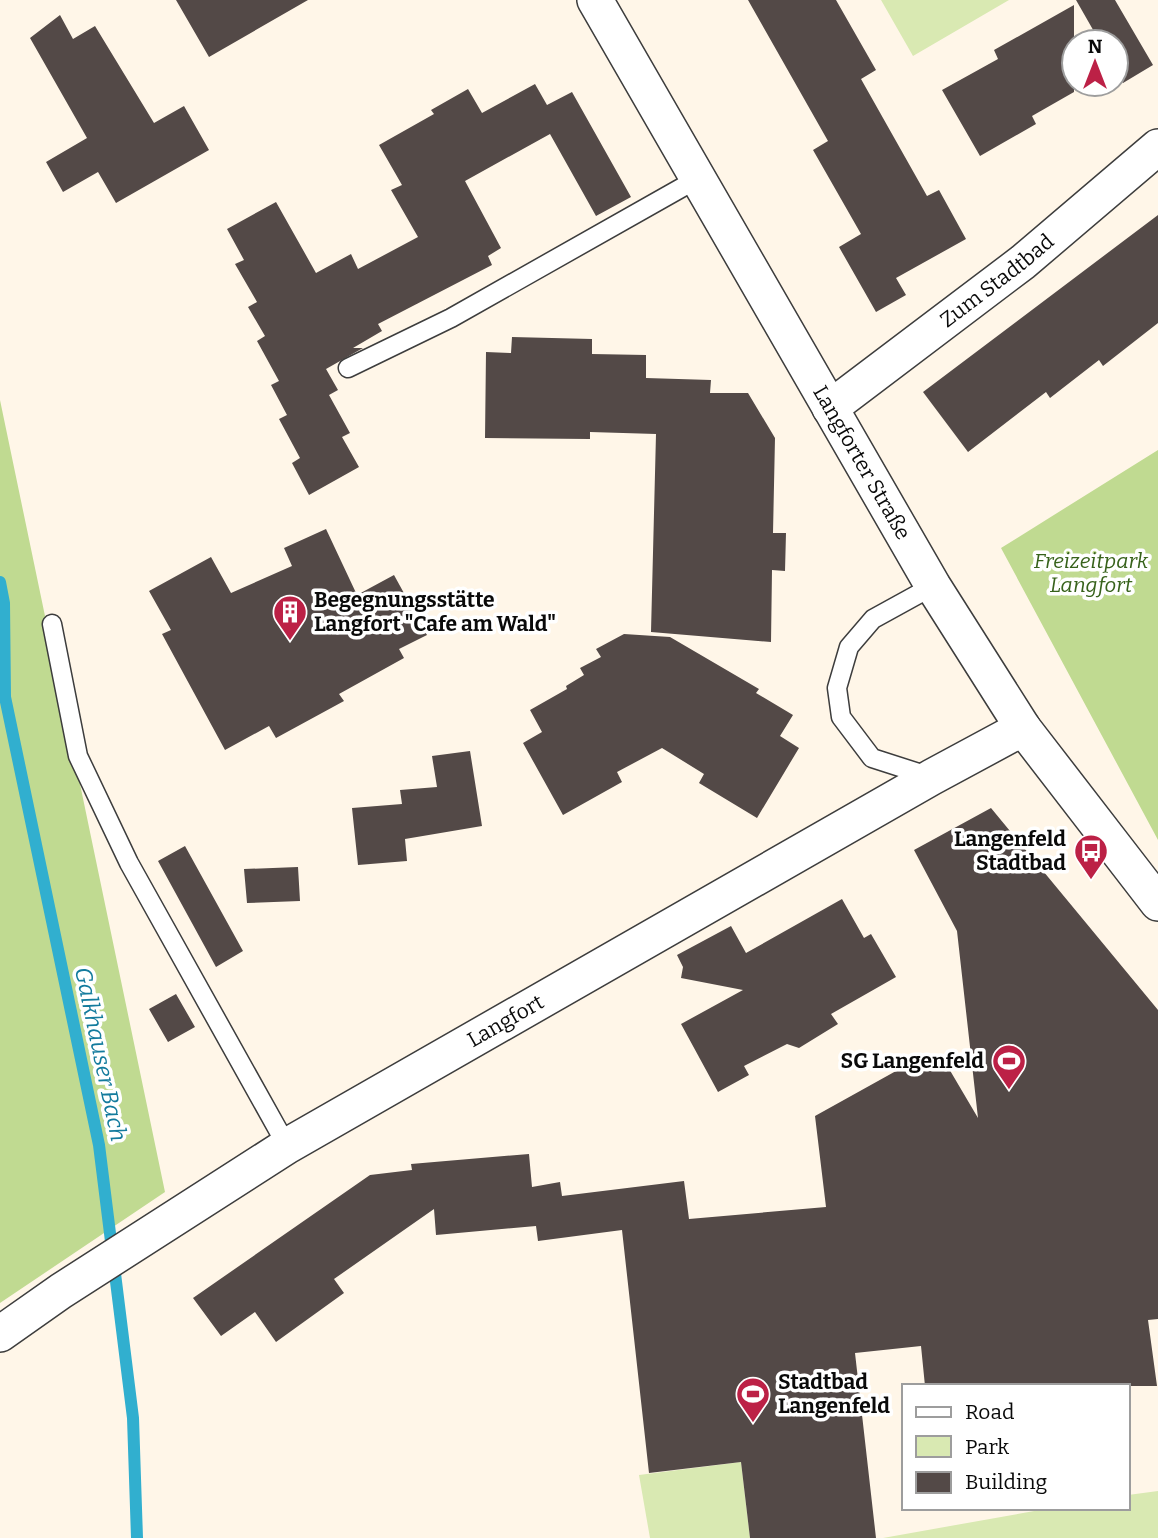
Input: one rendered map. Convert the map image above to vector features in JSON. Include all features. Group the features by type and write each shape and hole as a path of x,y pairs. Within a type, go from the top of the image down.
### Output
{"street":[{"name":"Langforter Straße","path":"595,0 933,586 1023,727 1158,903"},
{"name":"Zum Stadtbad","path":"830,408 1023,262 1158,147"},
{"name":"Langfort","path":"0,1334 61,1291 287,1146 1023,727"}],"lane":[{"path":"348,368 451,318 697,179"},
{"path":"932,777 872,758 841,717 837,688 849,647 873,619 933,586"},
{"path":"52,624 78,756 129,863 287,1146"}],"green space":[{"path":"881,0 1009,0 913,56"},
{"path":"0,400 165,1192 0,1303"},
{"name":"Freizeitpark Langfort","path":"1158,450 1158,840 1001,548"},
{"path":"741,1462 750,1538 650,1538 639,1475"},
{"path":"1158,1491 1158,1538 883,1538 1040,1510 1130,1510 1130,1495"}],"building":[{"path":"176,0 308,0 209,57"},
{"path":"748,0 836,0 876,70 861,79 927,196 939,190 966,239 896,278 906,295 876,312 839,247 861,234 813,150 828,141"},
{"path":"1076,0 1115,0 1153,65 1130,79 1130,28 1092,28"},
{"path":"1074,5 1074,28 1060,28 1060,98 1064,98 1032,116 1036,124 980,156 942,90 998,59 994,50"},
{"path":"60,15 73,39 95,26 154,123 184,106 209,150 116,203 98,172 63,192 46,162 87,138 30,38"},
{"path":"535,84 547,105 572,92 631,197 596,216 550,134 465,181 501,248 488,256 492,265 378,324 382,331 353,348 363,348 326,369 338,390 329,395 350,433 342,437 359,467 309,495 292,463 300,458 279,419 287,415 271,385 279,381 257,341 265,336 248,307 257,302 235,264 244,260 227,229 276,202 316,273 351,254 358,269 418,237 391,190 402,185 379,145 434,114 431,110 468,89 482,113"},
{"path":"1158,215 1158,323 1103,366 1099,360 1050,398 1046,392 968,452 923,392"},
{"path":"512,337 592,339 592,354 646,355 646,378 711,380 710,393 748,393 775,438 773,533 786,533 785,571 772,570 771,642 651,632 656,434 590,432 590,439 485,438 486,352 511,353"},
{"name":"Begegnungsstätte Langfort \"Cafe am Wald\"","path":"326,529 357,595 394,575 427,635 399,649 404,658 339,694 344,701 276,738 269,726 225,750 162,634 171,630 149,591 211,557 231,593 292,566 284,548"},
{"path":"624,634 670,637 759,689 756,693 793,715 780,736 799,748 757,818 699,783 704,774 662,748 617,772 622,782 563,815 523,743 542,732 530,710 567,689 566,686 584,675 580,668 601,657 596,649"},
{"path":"470,751 482,826 405,839 407,861 358,865 352,808 402,804 400,790 437,787 432,756"},
{"path":"991,808 1158,1010 1158,1319 1148,1320 1157,1386 925,1384 921,1346 855,1353 876,1538 750,1538 741,1462 649,1473 622,1230 538,1241 536,1226 436,1235 434,1209 334,1279 344,1293 276,1342 255,1312 221,1336 193,1298 370,1175 412,1170 411,1164 529,1154 532,1187 560,1182 562,1196 684,1181 689,1219 826,1207 815,1116 905,1066 945,1062 978,1118 957,931 914,850"},
{"path":"185,846 243,951 216,967 158,861"},
{"path":"298,867 300,901 247,903 244,869"},
{"path":"842,899 864,938 871,934 896,977 831,1014 838,1024 799,1048 787,1044 744,1066 749,1075 718,1092 681,1024 743,990 681,978 683,967 677,955 731,926 746,953"},
{"path":"176,994 195,1027 168,1042 149,1009"}],"waterway":[{"name":"Galkhauser Bach","path":"0,582 4,603 5,697 99,1145 133,1418 137,1538"}],"place":[{"name":"Begegnungsstätte Langfort \"Cafe am Wald\"","path":"290,642"},
{"name":"Langenfeld Stadtbad","path":"1091,881"},
{"name":"SG Langenfeld","path":"1009,1091"},
{"name":"Stadtbad Langenfeld","path":"753,1424"}]}
